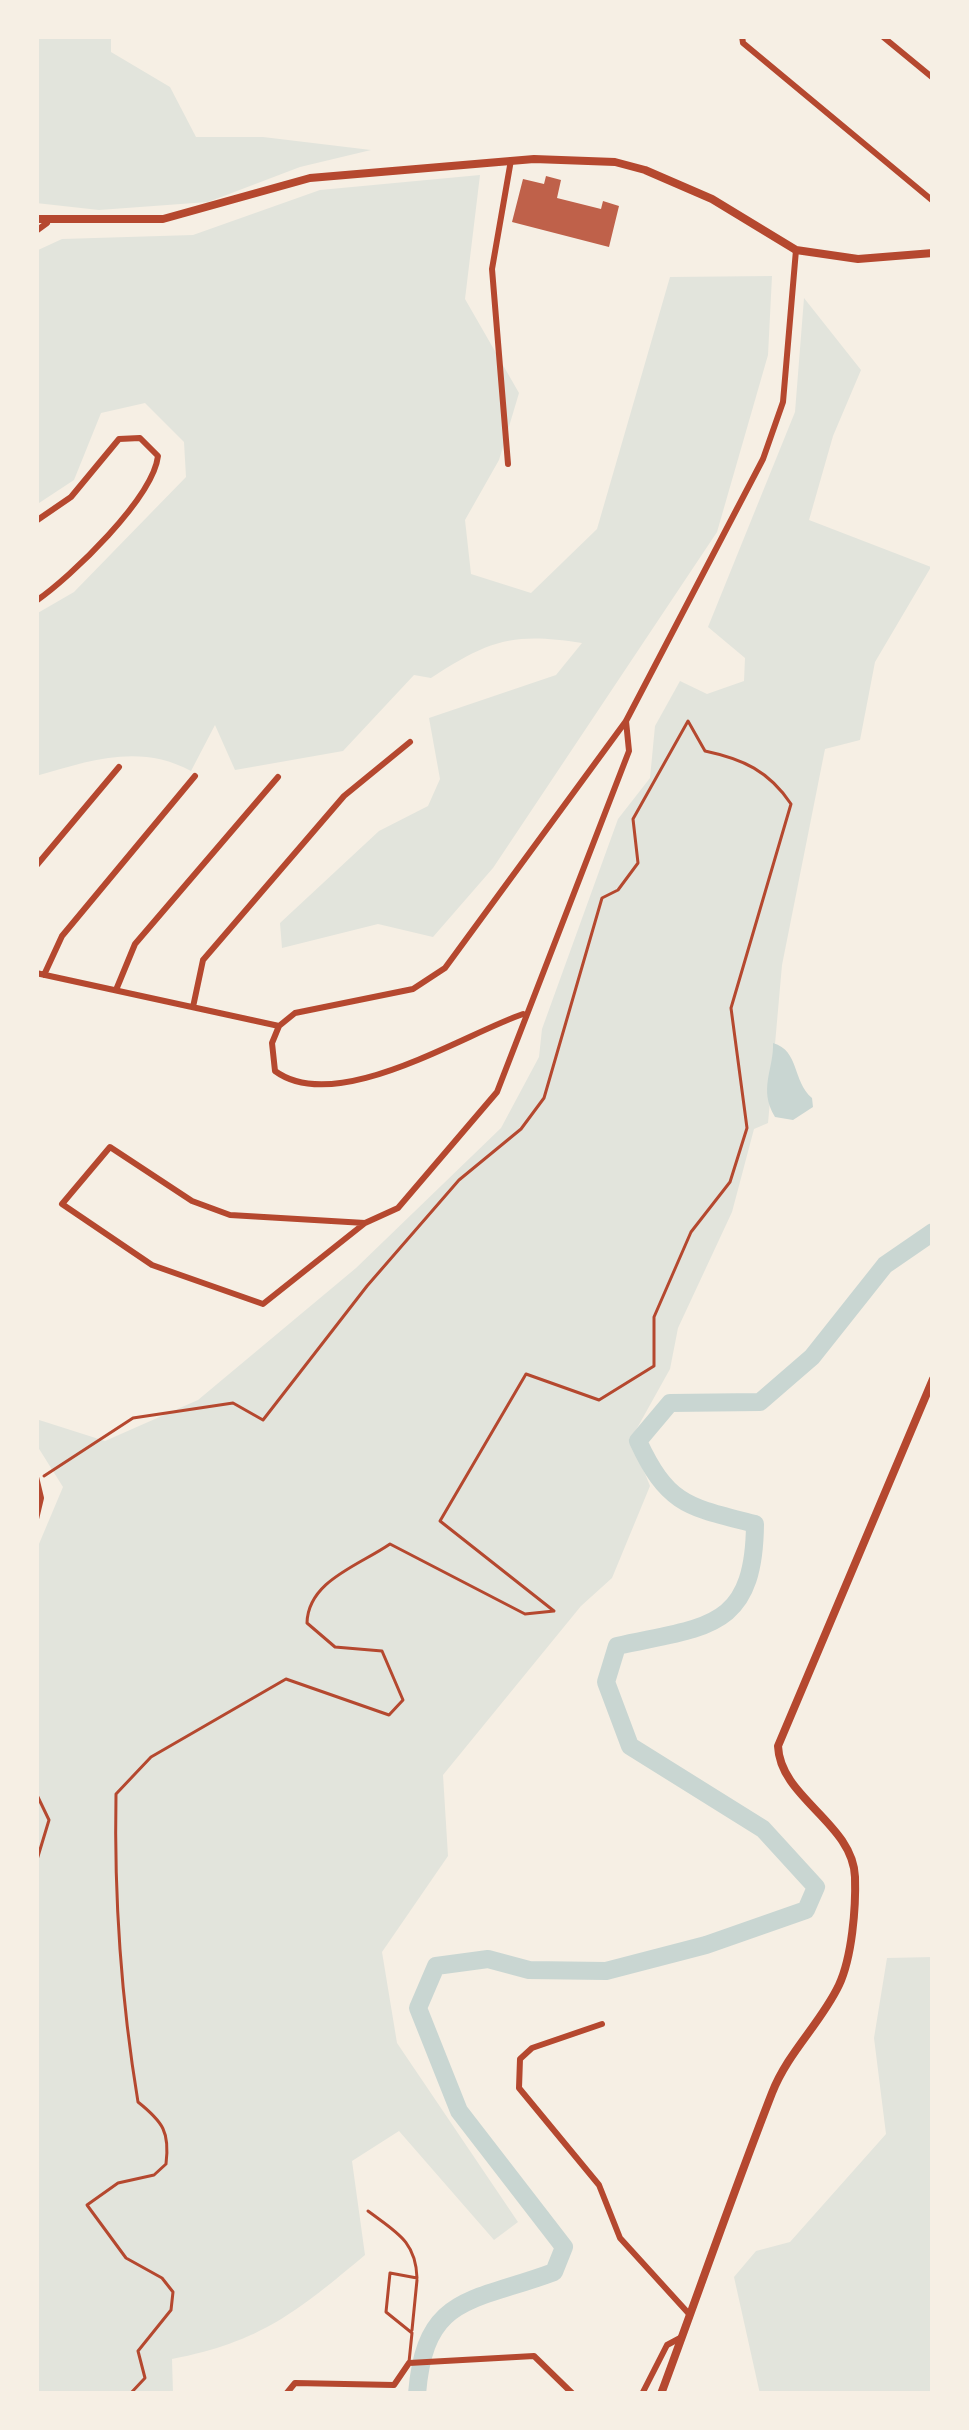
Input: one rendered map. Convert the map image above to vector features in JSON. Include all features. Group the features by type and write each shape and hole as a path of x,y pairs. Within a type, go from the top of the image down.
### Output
{"street":[{"path":"742,36 742,43 933,201"},
{"path":"882,36 933,79"},
{"path":"508,464 492,268 511,160"},
{"path":"36,219 47,223 163,219 310,178 511,160 614,162 712,199 796,250 858,259 933,253"},
{"path":"36,231 47,223"},
{"path":"524,1014 458,1046 329,1085 302,1085 275,1071 272,1043 279,1026 295,1013 413,988 445,968 626,721 770,440 783,402 796,250"},
{"path":"36,521 71,496 119,439 140,438 158,457 153,480 142,493 58,586 36,601"},
{"path":"365,1223 230,1215 192,1201 110,1147 62,1204 152,1264 263,1304 365,1223 398,1208 497,1092 628,751 626,721"},
{"path":"193,1007 203,960 344,796 410,742"},
{"path":"36,866 118,767"},
{"path":"195,776 62,936 40,974 279,1026"},
{"path":"116,990 135,944 278,777"},
{"path":"661,2394 780,2074 840,1984 856,1900 855,1868 847,1846 782,1767 778,1746 933,1379"},
{"path":"36,1519 37,1479"},
{"path":"602,2024 532,2048 520,2059 519,2088 599,2185 620,2238 690,2315"},
{"path":"642,2394 667,2345 682,2337"},
{"path":"286,2394 295,2383 307,2382 394,2385 409,2363 534,2356 573,2394"},
{"path":"298,2394 307,2382"}],"lane":[{"path":"368,2211 408,2240 417,2255 409,2363"},
{"path":"412,2333 386,2312 386,2303 390,2273 417,2278"}],"path":[{"path":"37,1479 133,1418 233,1403 263,1420 444,1197 521,1130 544,1098 602,898 618,890 638,863 633,820 688,721 705,751 737,758 775,779 791,804 731,1008 747,1128 730,1182 691,1232 654,1317 654,1366 599,1400 526,1374 440,1521 554,1611 525,1614 389,1544 320,1587 308,1604 307,1623 335,1648 382,1651 403,1700 388,1715 286,1678 151,1757 116,1794 114,1906 130,2052 138,2102 162,2121 170,2137 166,2164 154,2175 118,2183 87,2205 126,2258 162,2278 173,2292 171,2310 137,2351 145,2378 130,2394"},
{"path":"36,1793 50,1820 36,1863"}],"shaded area":[{"path":"36,36 111,36 111,52 170,87 196,137 263,137 371,150 300,167 208,202 99,210 36,203"},
{"path":"480,175 465,299 519,393 499,460 465,520 471,574 531,593 597,529 670,277 772,276 768,355 717,532 493,868 433,937 378,924 282,948 280,923 379,831 428,806 440,779 429,718 556,675 582,643 537,638 502,642 431,678 414,675 343,751 235,770 215,725 191,771 133,756 95,760 36,776 36,614 74,592 186,477 184,442 145,403 101,413 74,480 36,505 36,251 62,239 193,235 320,190"},
{"path":"804,298 861,370 833,436 809,520 931,567 875,662 860,740 825,749 782,965 768,1123 754,1129 732,1212 678,1328 670,1369 631,1439 650,1486 612,1578 581,1606 443,1775 448,1856 382,1952 397,2043 518,2222 494,2240 399,2131 352,2161 365,2255 298,2308 255,2333 172,2359 173,2394 36,2394 36,1551 63,1487 36,1444 36,1419 105,1441 198,1400 356,1268 501,1128 539,1057 542,1029 618,819 650,778 655,726 680,681 707,694 744,681 745,658 708,627 795,412"},
{"path":"773,1043 788,1053 812,1098 813,1107 793,1120 775,1117 770,1107 767,1088"},
{"path":"933,1957 933,2394 760,2394 734,2277 756,2251 790,2242 886,2134 874,2038 887,1958"}],"building":[{"path":"546,176 561,180 557,198 601,209 603,201 619,206 609,247 512,222 523,179 544,184"}],"waterway":[{"path":"417,2394 430,2337 442,2320 476,2298 554,2272 564,2247 459,2111 418,2008 436,1966 488,1959 529,1970 606,1971 706,1945 806,1910 816,1887 763,1829 630,1746 606,1682 617,1646 676,1634 719,1618 746,1585 755,1524 683,1500 660,1479 638,1441 670,1403 760,1402 812,1357 885,1265 933,1232"}]}
